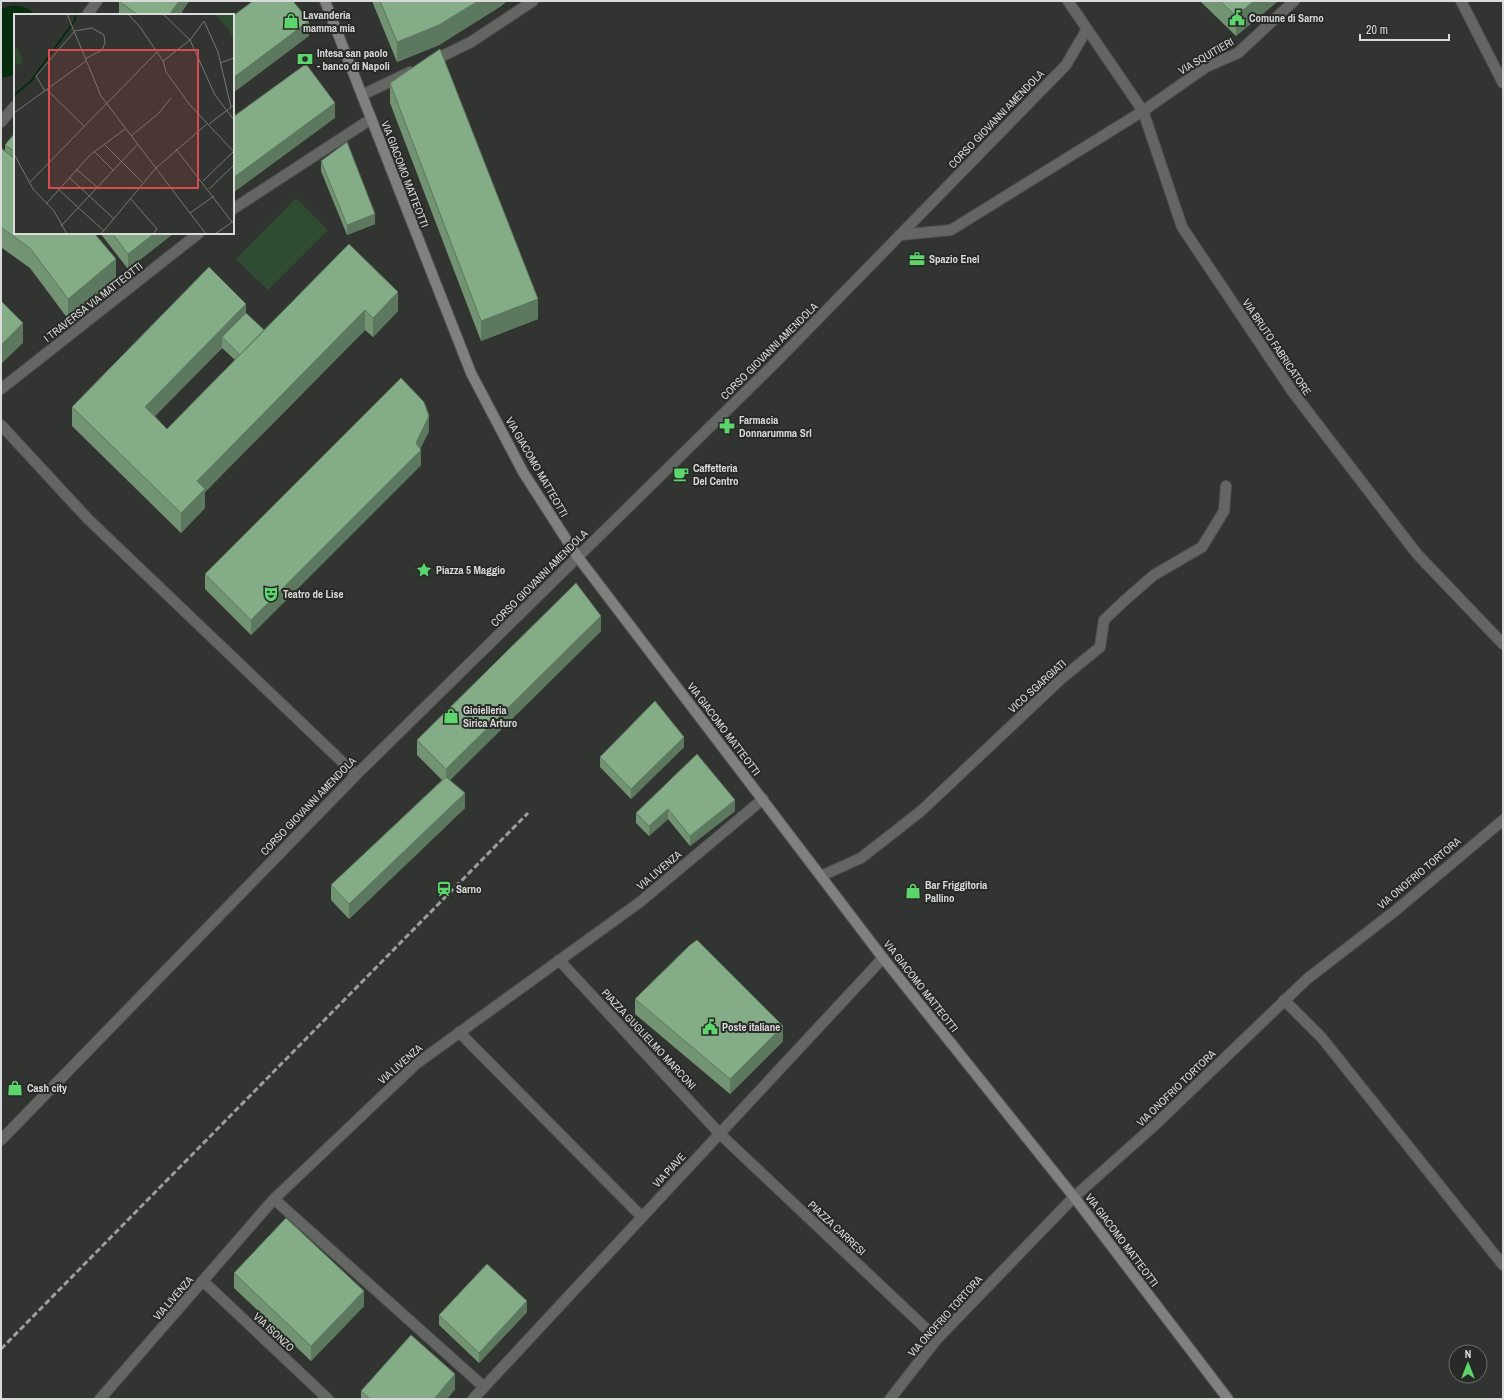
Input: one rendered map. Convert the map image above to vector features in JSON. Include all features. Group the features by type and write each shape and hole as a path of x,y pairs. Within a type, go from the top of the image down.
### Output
{"street":[{"path":"88,14 97,1"},
{"name":"VIA GIACOMO MATTEOTTI","path":"325,1 471,373 523,472 577,556 883,958 1074,1197 1228,1399"},
{"path":"362,95 471,42 533,1"},
{"name":"VIA BRUTO FABRICATORE","path":"1068,1 1144,111 1182,227 1287,384 1417,554 1503,644"},
{"name":"VIA SQUITIERI","path":"900,235 951,230 1144,111 1206,67 1238,52 1294,1"},
{"path":"1461,1 1503,83"},
{"name":"CORSO GIOVANNI AMENDOLA","path":"1,1140 356,775 577,556 776,362 1066,65 1087,29"},
{"path":"1,122 14,107"},
{"path":"234,208 371,119"},
{"name":"I TRAVERSA VIA MATTEOTTI","path":"1,389 198,234"},
{"path":"1,425 88,520 356,775"},
{"name":"VICO SGARGIATI","path":"821,876 861,858 921,811 1062,679 1100,647 1104,620 1154,575 1202,547 1224,511 1226,486"},
{"name":"VIA LIVENZA","path":"100,1399 274,1199 416,1064 640,902 763,799"},
{"name":"VIA ONOFRIO TORTORA","path":"890,1399 937,1339 1074,1197 1156,1124 1307,978 1395,911 1503,820"},
{"name":"VIA PIAVE","path":"473,1399 883,958"},
{"name":"PIAZZA GUGLIELMO MARCONI","path":"559,960 720,1134"},
{"path":"1284,1000 1322,1038 1503,1265"},
{"path":"459,1032 642,1217"},
{"name":"PIAZZA CARRESI","path":"720,1134 937,1339"},
{"path":"274,1199 484,1387"},
{"name":"VIA ISONZO","path":"203,1282 328,1399"}],"green space":[{"path":"296,198 328,230 268,290 236,259"}],"building":[{"path":"119,1 179,1 170,14 137,14"},
{"path":"253,1 293,1 309,21 234,77 234,15"},
{"path":"380,1 478,1 439,25 397,42"},
{"path":"1220,1 1254,1 1236,16"},
{"path":"440,49 538,299 481,321 390,83"},
{"path":"306,64 335,103 234,177 234,116"},
{"path":"14,134 14,151 5,145"},
{"path":"347,142 375,214 347,225 321,161"},
{"path":"1,148 14,158 14,234 95,234 116,259 68,299 30,248 2,228 1,230"},
{"path":"113,234 154,234 128,254"},
{"path":"349,244 398,292 373,318 365,310 197,481 205,489 181,513 72,407 209,267 246,304 145,407 167,429"},
{"path":"1,301 23,323 1,345"},
{"path":"246,313 264,330 240,355 222,337"},
{"path":"401,378 424,402 429,416 416,443 421,450 251,620 205,574"},
{"path":"576,583 601,616 446,769 417,740"},
{"path":"655,701 684,737 631,789 600,757"},
{"path":"697,754 735,800 690,836 668,809 649,826 636,813"},
{"path":"446,777 465,793 349,904 331,885"},
{"name":"Poste italiane","path":"697,940 783,1026 730,1079 635,999 690,945"},
{"path":"286,1218 364,1291 311,1346 234,1273"},
{"path":"487,1264 527,1301 479,1353 439,1315"},
{"path":"411,1335 455,1374 434,1399 370,1399 361,1391"}],"waterway":[{"path":"1,51 14,33"}],"railway":[{"path":"1,1349 528,813"}],"place":[{"name":"Comune di Sarno","path":"1237,18"},
{"name":"Lavanderia mamma mia","path":"291,21"},
{"name":"Intesa san paolo - banco di Napoli","path":"305,59"},
{"name":"Spazio Enel","path":"917,259"},
{"name":"Farmacia Donnarumma Srl","path":"727,426"},
{"name":"Caffetteria Del Centro","path":"681,474"},
{"name":"Piazza 5 Maggio","path":"424,570"},
{"name":"Teatro de Lise","path":"271,594"},
{"name":"Gioielleria Sirica Arturo","path":"451,716"},
{"name":"Sarno","path":"444,889"},
{"name":"Bar Friggitoria Pallino","path":"913,891"},
{"name":"Poste italiane","path":"710,1027"},
{"name":"Cash city","path":"15,1088"}]}
